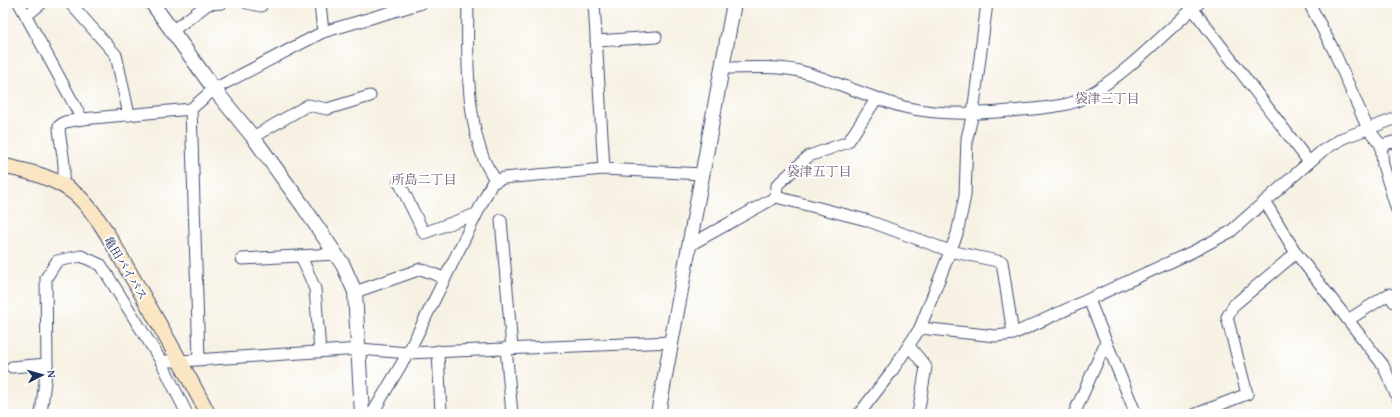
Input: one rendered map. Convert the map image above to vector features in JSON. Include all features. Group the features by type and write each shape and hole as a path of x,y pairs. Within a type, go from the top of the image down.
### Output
{"main road":[{"name":"亀田バイパス","path":"3,166 23,170 61,184 78,196 107,236 181,361 208,414"}],"street":[{"path":"19,3 82,119"},
{"path":"26,16 42,3"},
{"path":"70,3 116,55 129,115"},
{"path":"152,3 214,89 253,137 336,254 355,292 360,349 362,414"},
{"path":"172,31 208,4 222,3"},
{"path":"247,3 261,6"},
{"path":"320,3 324,32"},
{"path":"61,184 65,176 59,139 60,126 64,122 191,109 214,89 324,32 422,3"},
{"path":"468,3 467,46 471,107 483,158 496,181"},
{"path":"594,3 604,169"},
{"path":"658,414 734,3"},
{"path":"859,414 892,371 920,328 957,234 965,196 967,138 973,113 987,3"},
{"path":"1309,3 1333,49 1368,129 1380,144 1383,165 1397,210"},
{"path":"723,68 771,67 806,73 904,107 954,113 987,114 1061,106 1084,98 1122,74 1193,5 1309,162"},
{"path":"596,41 656,37"},
{"path":"253,137 308,105 327,109 370,96"},
{"path":"776,197 777,186 809,156 848,142 877,98"},
{"path":"191,109 199,359"},
{"path":"920,328 996,336 1013,334 1089,300 1230,232 1322,151 1342,138 1397,118"},
{"path":"1380,144 1397,141"},
{"path":"372,414 408,353 492,183 503,178 604,169 703,174"},
{"path":"399,182 424,233 476,214"},
{"path":"690,245 776,197 866,220 950,251 1002,262 1013,334"},
{"path":"1265,202 1296,253 1383,365 1397,397"},
{"path":"501,220 512,414"},
{"path":"1196,414 1247,394 1227,317 1234,305 1296,253"},
{"path":"242,259 336,254"},
{"path":"41,414 47,364 46,278 57,261 81,256 102,265 161,361 187,414"},
{"path":"301,256 315,289 320,351"},
{"path":"355,292 421,269 444,278"},
{"path":"1348,320 1389,294 1394,302 1397,300"},
{"path":"1089,300 1136,414"},
{"path":"161,361 181,361 360,349 408,353 672,342"},
{"path":"1074,414 1106,342"},
{"path":"909,346 926,367 918,414"},
{"path":"438,352 441,414"},
{"path":"12,367 47,364"}],"district":[{"name":"袋津三丁目","path":"1107,98"},
{"name":"袋津五丁目","path":"819,171"},
{"name":"所島二丁目","path":"424,179"}]}
